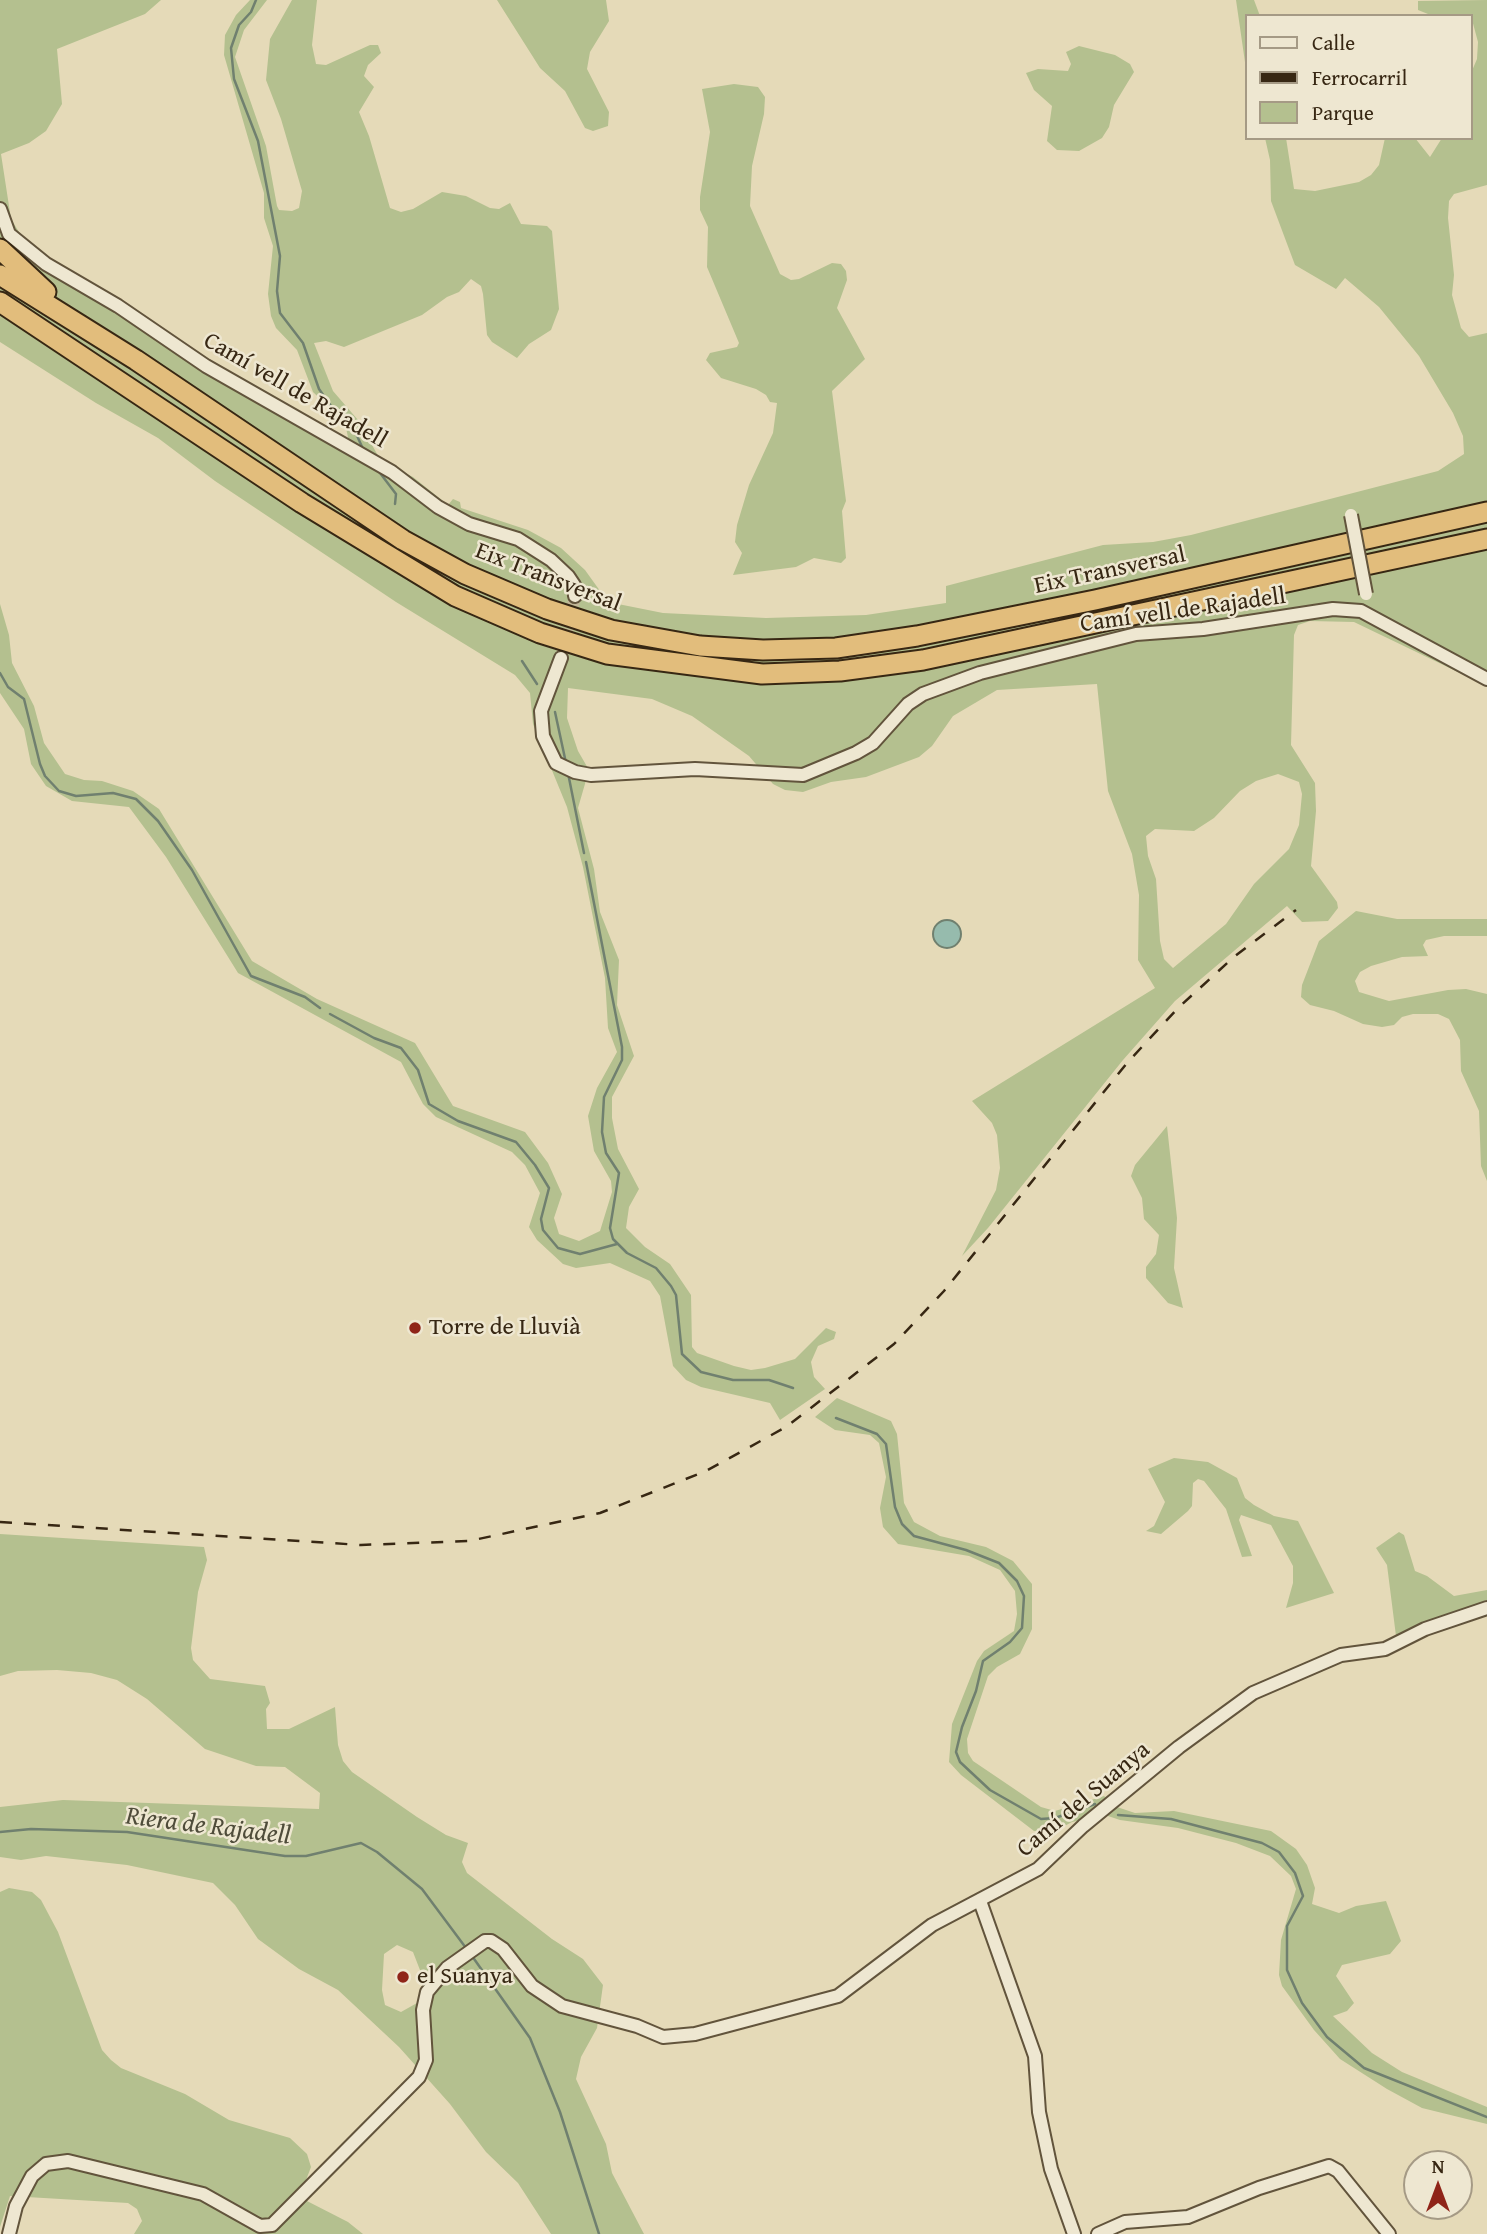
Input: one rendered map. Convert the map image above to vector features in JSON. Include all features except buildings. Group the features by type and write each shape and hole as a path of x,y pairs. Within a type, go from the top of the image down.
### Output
{"highway":[{"path":"0,249 32,281 136,360"},
{"name":"Eix Transversal","path":"0,275 136,360 403,540 465,575 547,609 611,630 700,646 763,650 836,648 917,636 1095,600 1487,512"},
{"name":"Eix Transversal","path":"0,302 302,503 455,596 540,634 607,654 762,674 840,671 923,660 1487,539"}],"street":[{"name":"Camí vell de Rajadell","path":"0,209 9,234 46,264 118,306 206,366 392,472 439,507 469,524 518,539 551,560 568,576 575,585 575,596"},
{"path":"1350,509 1366,594 1364,613"},
{"name":"Camí vell de Rajadell","path":"561,658 543,699 540,719 548,751 561,766 591,775 710,769 797,776 824,768 864,749 880,737 908,704 923,694 980,673 1136,634 1203,629 1333,609 1364,613 1487,679"},
{"name":"Camí del Suanya","path":"9,2234 16,2206 32,2176 46,2164 68,2161 202,2194 260,2226 272,2225 419,2077 426,2060 423,2010 427,1992 447,1968 486,1942 503,1949 532,1986 562,2006 637,2026 663,2037 695,2034 838,1996 932,1926 1038,1870 1083,1826 1179,1747 1253,1693 1341,1655 1385,1650 1424,1629 1487,1608"},
{"path":"980,1901 1035,2056 1039,2112 1051,2169 1074,2234"},
{"path":"1098,2234 1125,2222 1188,2217 1259,2188 1329,2166 1338,2171 1389,2234"}],"green space":[{"path":"0,0 161,0 145,14 57,49 62,104 46,131 29,143 1,154 11,219 22,237 46,256 244,383 349,442 345,423 313,392 297,350 276,328 271,316 268,294 273,246 264,218 264,193 224,55 225,35 236,15 250,0 267,0 244,30 235,57 266,146 277,206 279,210 292,211 299,208 302,191 281,119 266,80 270,39 292,0 317,0 312,45 316,64 326,65 370,45 378,45 381,53 368,65 364,76 374,87 359,112 369,136 390,208 401,212 413,209 442,192 466,196 490,208 499,209 510,203 521,224 547,226 552,231 559,309 551,330 529,344 517,358 492,342 487,335 481,286 471,279 459,292 422,315 344,347 326,341 314,343 333,391 358,420 381,461 413,477 448,505 453,499 460,502 461,508 528,530 561,548 585,570 608,602 663,613 766,618 866,615 946,603 946,586 1103,545 1153,542 1191,535 1438,471 1464,454 1463,436 1453,413 1419,356 1379,307 1345,278 1336,289 1295,265 1271,201 1270,160 1265,140 1286,140 1294,189 1315,191 1359,182 1371,175 1379,165 1385,140 1417,140 1430,157 1441,140 1473,140 1473,68 1477,59 1478,42 1473,14 1428,14 1418,10 1418,1 1487,0 1487,185 1454,194 1449,201 1448,218 1454,275 1452,295 1461,328 1469,337 1487,333 1487,686 1354,622 1310,621 1298,625 1294,635 1291,745 1315,783 1316,811 1311,866 1337,902 1338,908 1328,921 1302,922 1287,906 1175,1001 962,1256 996,1190 1000,1168 997,1135 992,1123 972,1101 1155,988 1138,960 1139,895 1132,854 1108,791 1097,684 997,690 953,716 932,746 919,757 866,777 831,782 803,792 785,790 773,784 749,756 692,716 652,699 568,688 567,718 578,751 589,770 578,808 594,869 600,912 619,960 617,1005 634,1056 612,1097 612,1118 618,1149 639,1189 629,1207 626,1228 645,1247 670,1264 691,1295 692,1347 697,1353 751,1370 765,1368 795,1359 826,1328 836,1332 834,1339 818,1346 811,1362 814,1377 825,1389 780,1420 770,1403 701,1387 686,1380 673,1366 660,1296 650,1281 610,1263 576,1268 563,1264 537,1240 529,1227 540,1193 525,1165 512,1152 436,1117 423,1104 401,1062 238,973 166,857 129,807 72,801 46,786 31,764 24,729 0,693 0,604 9,635 12,663 34,706 44,743 65,774 84,780 102,781 133,791 159,809 252,961 317,999 415,1043 453,1106 525,1132 548,1163 562,1194 554,1218 559,1234 579,1241 600,1231 612,1192 611,1181 594,1151 588,1116 597,1088 617,1052 608,1028 605,978 583,867 567,807 533,724 530,693 515,675 396,602 215,481 158,438 96,403 0,342","holes":["1278,774 1299,782 1302,794 1299,825 1289,849 1254,884 1226,924 1173,968 1164,959 1160,941 1156,879 1148,856 1146,836 1155,829 1194,831 1214,818 1240,791 1256,781"]},
{"path":"497,0 606,0 609,21 590,52 587,69 609,112 608,126 593,131 585,128 565,91 540,68"},
{"path":"1236,0 1254,0 1259,14 1246,14 1246,69"},
{"path":"1079,46 1115,55 1130,64 1134,72 1114,105 1109,127 1102,138 1079,151 1057,150 1047,141 1052,106 1034,90 1026,73 1038,69 1068,71 1071,64 1066,52"},
{"path":"734,84 758,87 765,97 764,114 752,166 750,206 780,274 791,280 799,279 832,263 841,264 846,271 847,280 837,308 865,359 832,391 846,501 842,511 846,558 841,563 814,558 796,567 733,575 742,553 735,542 737,525 749,485 773,433 777,403 770,402 766,395 756,389 721,378 706,360 710,353 737,347 739,343 707,267 708,227 700,210 700,197 710,132 702,89"},
{"path":"1356,911 1397,919 1487,919 1487,936 1444,936 1426,940 1423,945 1428,956 1402,957 1371,966 1360,972 1355,981 1359,992 1389,1001 1448,990 1466,989 1487,994 1487,1181 1481,1166 1479,1111 1461,1071 1460,1040 1449,1019 1438,1014 1413,1014 1402,1017 1394,1025 1382,1027 1363,1024 1334,1011 1310,1005 1301,997 1302,985 1319,941"},
{"path":"1167,1126 1177,1218 1174,1268 1183,1308 1168,1303 1146,1278 1146,1267 1156,1254 1159,1235 1144,1219 1142,1198 1131,1176 1135,1165"},
{"path":"837,1398 891,1421 897,1434 904,1503 914,1522 940,1536 986,1547 1013,1561 1032,1584 1032,1629 1020,1654 997,1667 988,1676 967,1739 968,1753 973,1761 1041,1807 1055,1811 1104,1796 1117,1807 1135,1813 1174,1811 1271,1831 1296,1849 1307,1865 1315,1888 1312,1904 1339,1913 1356,1906 1386,1901 1401,1941 1390,1954 1342,1965 1336,1976 1354,2003 1347,2011 1333,2016 1372,2053 1402,2072 1487,2107 1487,2124 1422,2108 1387,2089 1340,2059 1314,2030 1282,1986 1279,1975 1281,1940 1296,1889 1291,1876 1270,1856 1236,1843 1178,1828 1120,1820 1105,1815 1072,1822 1057,1830 1034,1831 961,1775 949,1762 952,1724 977,1661 984,1651 1014,1631 1017,1614 1015,1591 1000,1570 969,1556 898,1544 883,1527 880,1508 886,1477 879,1443 870,1435 835,1430 815,1417"},
{"path":"1174,1458 1208,1462 1237,1478 1245,1498 1254,1505 1274,1516 1298,1521 1334,1593 1286,1608 1293,1583 1293,1566 1271,1525 1241,1515 1239,1520 1252,1556 1242,1557 1226,1509 1204,1481 1198,1479 1193,1483 1192,1506 1188,1511 1161,1534 1146,1531 1154,1526 1165,1502 1148,1469"},
{"path":"1399,1532 1404,1535 1415,1571 1427,1576 1454,1596 1487,1590 1487,1600 1396,1636 1387,1565 1376,1548"},
{"path":"0,1534 204,1547 207,1560 198,1592 191,1648 193,1660 210,1679 265,1686 270,1703 266,1709 267,1729 289,1729 335,1707 338,1745 343,1761 352,1772 446,1835 468,1843 462,1862 467,1873 552,1939 583,1959 603,1985 597,2028 581,2057 576,2079 606,2144 612,2173 644,2234 551,2234 518,2183 486,2152 450,2104 399,2047 338,1990 299,1969 258,1939 235,1905 213,1883 127,1865 46,1856 21,1860 0,1857 0,1807 63,1800 319,1809 320,1793 285,1767 256,1766 205,1749 147,1699 117,1680 91,1673 57,1670 18,1671 0,1676","holes":["397,1945 413,1952 425,1983 417,2003 401,2012 385,2005 382,1990 384,1954"]},
{"path":"9,1888 32,1892 41,1900 58,1932 102,2050 111,2060 121,2068 185,2094 229,2120 290,2138 307,2154 311,2167 303,2188 305,2200 348,2222 363,2234 134,2234 142,2221 137,2209 128,2203 10,2196 0,2227 0,1892"}],"shaded area":[{"path":"947,920 957,924 961,934 957,944 947,948 937,944 933,934 937,924"}],"waterway":[{"path":"256,0 251,12 239,25 231,48 234,79 258,141 280,256 277,291 280,313 303,343 319,389 331,406 349,418 363,449"},
{"path":"377,469 396,494 395,504"},
{"path":"522,661 537,684"},
{"path":"0,673 8,687 24,699 40,764 45,776 59,791 76,796 113,793 136,799 158,821 192,870 251,976 305,997 320,1008"},
{"path":"555,712 566,763"},
{"path":"568,773 584,853"},
{"path":"586,862 622,1047 622,1060 604,1097 602,1132 606,1153 619,1173 610,1228 613,1239 627,1253 656,1268 671,1286 676,1295 682,1354 701,1372 733,1380 769,1380 793,1388"},
{"path":"330,1014 374,1038 401,1048 418,1070 429,1104 458,1121 516,1142 549,1188 541,1219 543,1230 558,1248 580,1254 617,1244"},
{"path":"836,1418 877,1434 886,1444 895,1507 902,1524 914,1536 966,1550 999,1563 1017,1581 1024,1596 1022,1628 1010,1642 983,1661 956,1752 960,1762 990,1790 1041,1819 1055,1818 1095,1804"},
{"path":"1118,1815 1171,1819 1262,1843 1279,1852 1295,1873 1303,1896 1287,1926 1287,1970 1302,2003 1327,2037 1364,2068 1487,2117"},
{"name":"Riera de Rajadell","path":"0,1832 31,1829 127,1832 285,1856 306,1856 361,1843 377,1852 422,1889 466,1948"},
{"name":"Riera de Rajadell","path":"472,1956 530,2038 560,2112 599,2234"}],"tunnel":[{"path":"561,658 575,596"}],"railway":[{"path":"0,1522 361,1545 469,1541 600,1513 706,1471 786,1427 894,1344 944,1291 1127,1063 1178,1008 1235,956 1296,910"}],"place":[{"name":"Torre de Lluvià","path":"415,1328"},
{"name":"el Suanya","path":"403,1977"}]}
